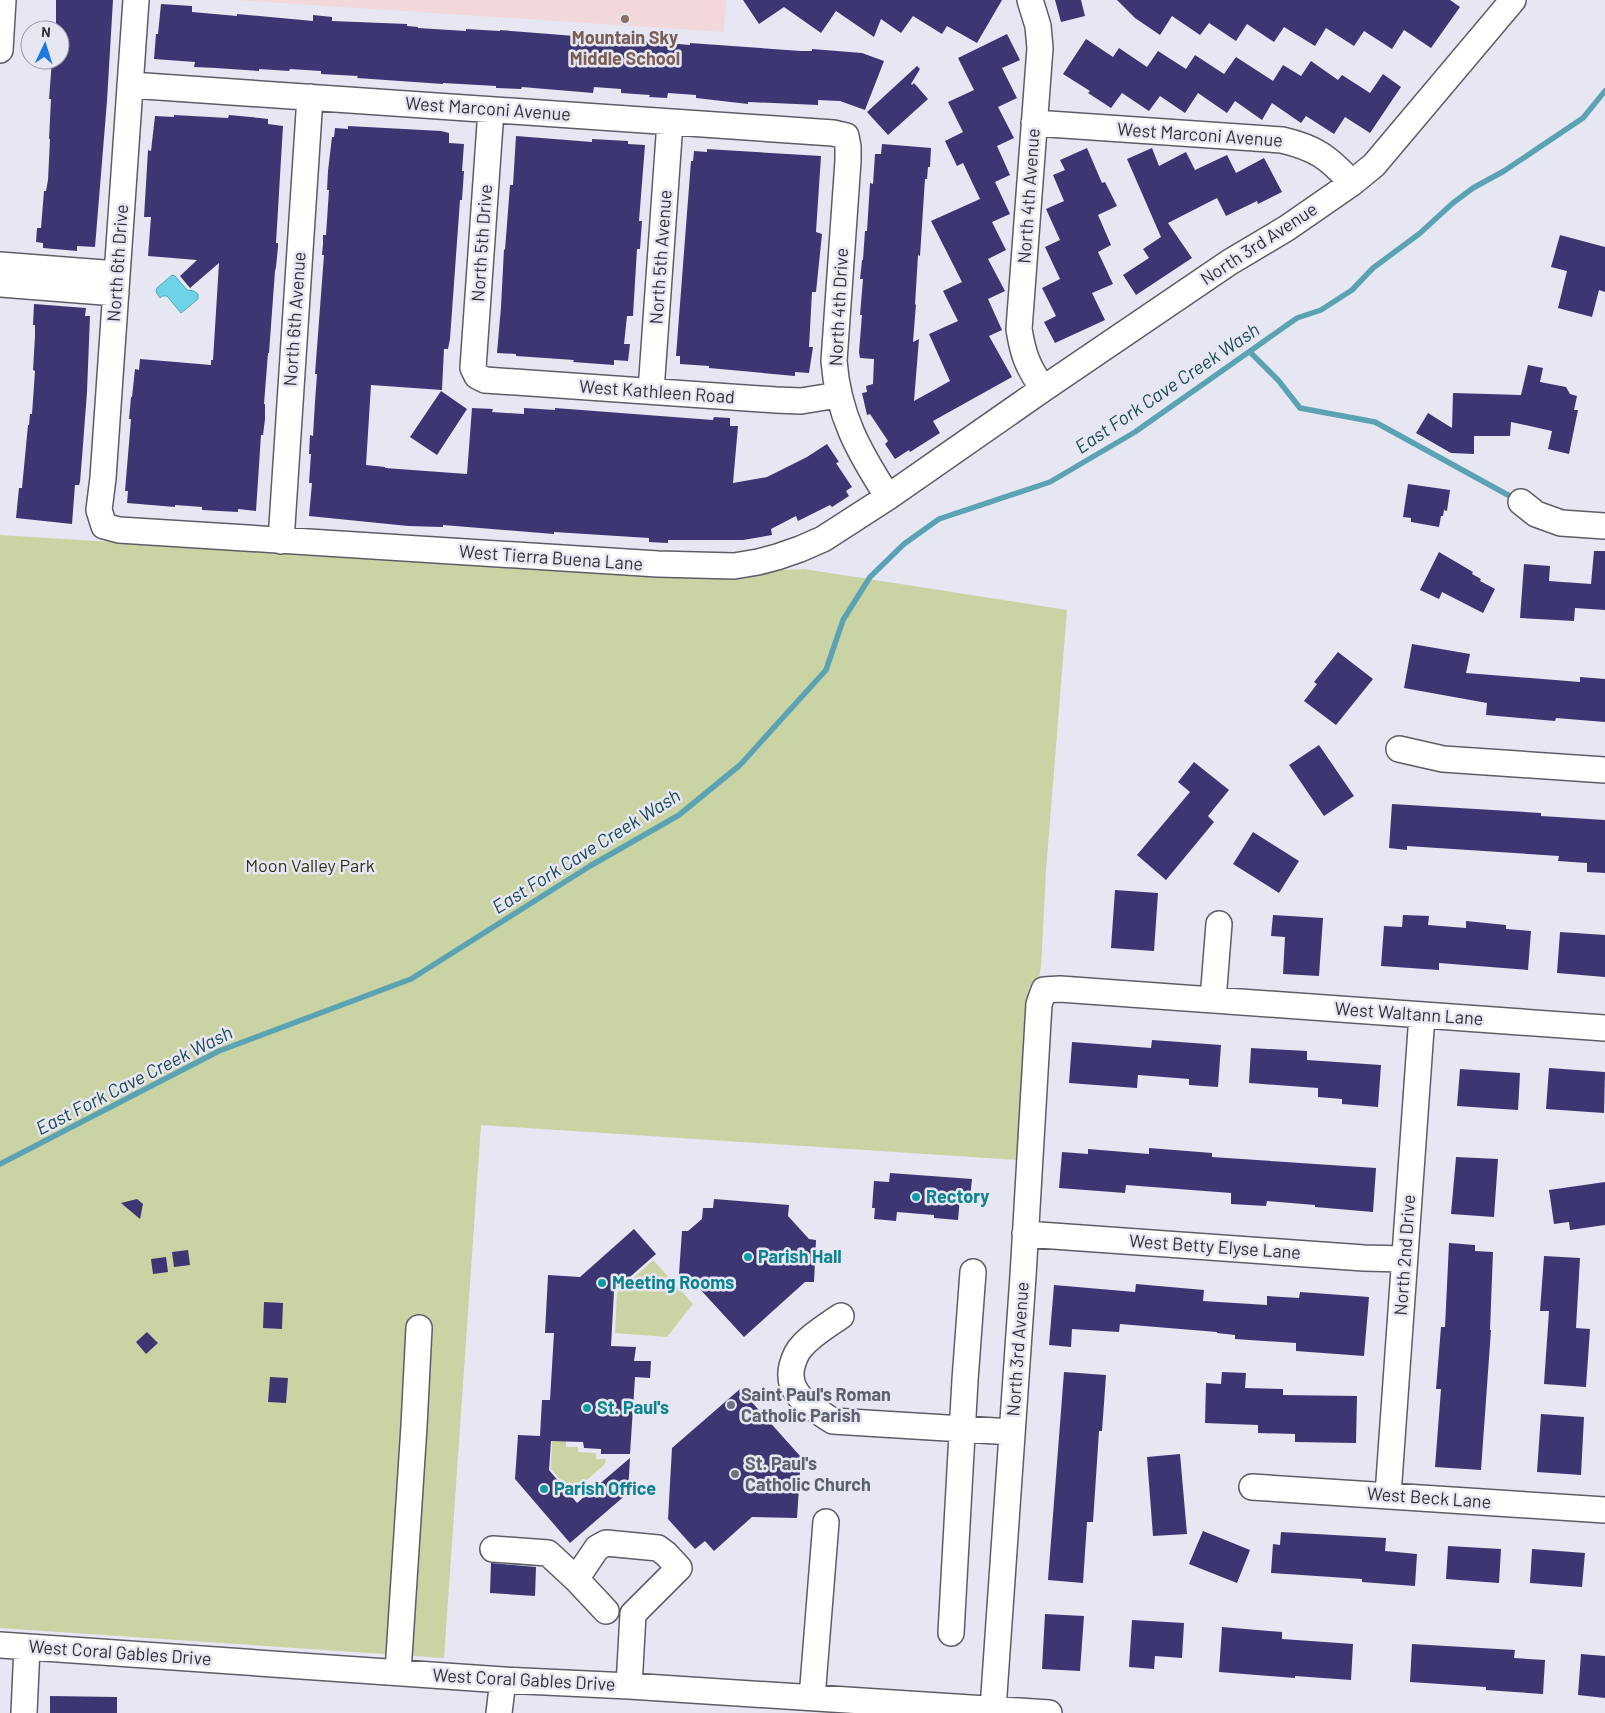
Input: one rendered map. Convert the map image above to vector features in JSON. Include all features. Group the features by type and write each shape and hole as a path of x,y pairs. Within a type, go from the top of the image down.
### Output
{"street":[{"path":"0,50 3,0"},
{"name":"North 6th Drive","path":"104,526 99,510 103,478 136,0"},
{"name":"North 4th Avenue","path":"1030,0 1038,26 1040,48 1020,329 1022,350 1033,374 1043,389"},
{"name":"North 3rd Avenue","path":"965,443 1230,262 1294,223 1352,183 1374,165 1513,0"},
{"name":"West Marconi Avenue","path":"130,85 833,133 846,136"},
{"name":"North 6th Avenue","path":"281,541 310,97"},
{"name":"North 5th Drive","path":"477,376 473,368 491,110"},
{"name":"North 5th Avenue","path":"651,391 670,122"},
{"name":"West Marconi Avenue","path":"1034,123 1282,140 1304,145 1322,154 1352,183"},
{"name":"North 4th Drive","path":"846,136 848,161 834,360 838,395 854,439 888,497"},
{"path":"0,265 116,283"},
{"path":"0,284 116,283"},
{"name":"West Kathleen Road","path":"477,376 486,380 801,401 838,395"},
{"name":"West Tierra Buena Lane","path":"104,526 119,530 281,541 658,564 734,566 758,562 808,546 823,539 888,497 965,443"},
{"path":"1521,502 1536,514 1561,522 1605,526"},
{"path":"1399,749 1443,759 1605,770"},
{"path":"1213,1000 1219,924"},
{"name":"West Waltann Lane","path":"1044,990 1060,989 1605,1028"},
{"name":"North 3rd Avenue","path":"993,1709 1039,1004 1044,990"},
{"name":"North 2nd Drive","path":"1388,1495 1422,1015"},
{"name":"West Betty Elyse Lane","path":"1025,1234 1364,1258 1404,1259"},
{"path":"951,1633 973,1272"},
{"path":"841,1316 803,1344 794,1360 790,1374 795,1391 801,1399 833,1420 1012,1432"},
{"path":"398,1672 419,1328"},
{"name":"West Beck Lane","path":"1252,1486 1605,1510"},
{"path":"812,1698 826,1522"},
{"path":"576,1579 597,1548 606,1543 653,1547 666,1554 679,1568 633,1614 629,1686"},
{"path":"493,1550 548,1553 576,1579 606,1612"},
{"name":"West Coral Gables Drive","path":"0,1645 503,1680 812,1698 860,1707 993,1709 1049,1713"},
{"path":"24,1713 27,1647"},
{"path":"499,1713 503,1680"}],"shaded area":[{"name":"Mountain Sky Middle School","path":"236,0 726,0 724,32"}],"green space":[{"name":"Moon Valley Park","path":"0,535 700,579 728,578 780,570 804,569 1067,610 1046,870 1041,967 1039,977 1029,987 1017,1160 481,1125 444,1658 0,1628"},
{"path":"653,1260 693,1304 667,1337 615,1333 617,1293"},
{"path":"552,1439 566,1440 566,1447 578,1447 578,1452 596,1453 596,1459 606,1459 605,1464 572,1493 551,1469"}],"water":[{"path":"172,275 187,290 198,294 198,299 181,313 167,296 160,298 156,292 157,288"}],"building":[{"path":"56,0 113,0 95,247 77,246 77,251 43,248 43,243 36,242 37,228 41,228 44,191 46,191 48,180 51,70 70,70 70,20 56,20"},
{"path":"743,0 1002,0 977,43 947,26 942,34 913,16 901,33 881,19 874,37 836,11 821,33 784,7 759,24"},
{"path":"1055,0 1081,0 1085,16 1061,22"},
{"path":"1117,0 1450,0 1460,7 1431,48 1404,30 1392,49 1364,31 1354,46 1326,28 1315,46 1284,27 1274,42 1247,24 1236,41 1209,23 1200,35 1172,16 1160,35 1135,18"},
{"path":"161,4 192,6 192,12 237,16 237,14 313,21 313,15 332,17 332,21 407,24 407,26 418,28 466,31 466,29 500,30 613,39 624,39 624,37 644,39 644,41 690,45 690,43 801,51 812,51 812,49 862,53 884,61 865,110 840,101 818,100 818,105 748,102 748,104 696,98 696,95 668,93 667,98 649,97 650,95 621,93 621,89 594,87 593,93 357,78 358,76 321,74 321,71 259,69 259,71 194,67 195,62 154,59"},
{"path":"1007,34 1020,60 1002,68 1017,98 998,107 1014,138 997,146 1010,175 995,182 1010,214 992,222 1006,250 988,259 1005,291 988,299 1002,330 989,336 1012,377 933,421 940,433 895,459 885,444 888,441 870,414 867,415 862,393 867,392 866,386 873,384 874,359 860,358 859,352 863,279 860,279 865,231 867,231 870,183 873,184 875,154 881,154 882,144 931,148 930,167 928,167 927,179 925,179 920,256 918,255 913,342 919,339 914,401 950,381 929,334 958,321 943,291 962,282 931,221 980,199 963,163 957,166 945,141 963,132 948,102 974,90 958,58"},
{"path":"1086,39 1113,57 1119,48 1147,67 1158,51 1186,69 1195,55 1224,74 1236,57 1273,81 1283,65 1301,76 1311,61 1338,80 1342,75 1370,93 1383,74 1401,87 1370,133 1345,117 1334,134 1306,116 1301,123 1272,103 1262,120 1235,101 1227,113 1198,93 1185,113 1160,96 1149,111 1122,93 1111,108 1088,93 1090,91 1063,74"},
{"path":"917,66 920,69 911,84 914,83 928,99 888,135 867,112"},
{"path":"174,115 228,118 229,115 260,118 268,119 268,124 283,126 276,243 278,243 278,247 256,511 238,509 238,512 202,510 202,507 127,503 128,491 125,491 131,419 129,419 135,369 139,370 140,359 211,365 211,360 213,360 219,263 190,288 180,276 197,260 148,256 151,217 144,217 148,150 151,151 155,116 174,117"},
{"path":"348,126 441,131 449,133 449,143 464,144 462,200 460,200 450,339 448,349 444,349 442,390 371,385 366,465 467,474 472,408 493,409 492,412 524,414 524,408 555,410 555,408 713,420 714,417 730,418 730,426 738,426 733,483 767,477 807,457 827,444 839,462 836,463 852,487 846,491 849,496 832,507 830,505 798,521 796,516 771,529 772,535 743,540 668,540 668,543 649,542 649,538 554,532 554,534 443,525 443,527 408,526 309,516 312,483 309,483 310,435 313,436 317,374 315,374 324,255 322,255 323,235 326,235 329,190 327,190 328,171 332,137 334,137 335,128 348,129"},
{"path":"516,136 592,142 592,139 628,141 628,144 645,145 639,221 642,221 640,249 637,249 633,316 627,316 624,344 630,344 628,361 614,360 614,365 497,353 504,249 510,185 513,185"},
{"path":"1087,148 1102,183 1105,182 1117,206 1098,215 1111,245 1098,252 1113,284 1092,293 1105,320 1055,343 1044,322 1056,316 1042,288 1060,279 1045,247 1060,240 1046,209 1064,201 1053,175 1065,170 1060,160"},
{"path":"1152,148 1159,166 1186,152 1195,170 1227,155 1236,173 1264,158 1282,192 1258,204 1257,201 1226,216 1217,198 1168,223 1192,258 1136,295 1123,275 1149,258 1143,249 1161,237 1127,159"},
{"path":"707,149 821,156 816,232 822,234 816,292 812,292 809,347 813,347 809,373 795,372 795,376 709,368 709,366 680,364 680,356 676,356 691,161 693,161 694,151 707,152"},
{"path":"1560,235 1605,247 1605,292 1599,290 1592,317 1558,308 1567,271 1551,267"},
{"path":"34,304 86,308 85,316 90,316 87,392 80,482 79,485 75,485 72,524 16,518 19,488 22,488 28,425 30,414 32,414 35,371 33,370"},
{"path":"1528,365 1543,368 1540,382 1566,387 1570,394 1577,396 1574,410 1578,410 1569,454 1548,449 1552,431 1511,422 1510,436 1474,436 1474,454 1451,453 1416,433 1428,413 1452,428 1453,393 1521,395"},
{"path":"441,391 467,409 437,455 410,437"},
{"path":"1408,484 1450,490 1447,511 1444,510 1443,516 1441,516 1439,527 1411,522 1411,518 1403,517"},
{"path":"1594,551 1605,551 1605,610 1575,608 1574,621 1520,618 1524,564 1550,566 1549,581 1591,584"},
{"path":"1439,552 1473,572 1472,574 1481,579 1480,581 1495,589 1483,613 1442,592 1439,599 1420,590"},
{"path":"1412,644 1470,654 1466,673 1580,682 1580,677 1605,679 1605,722 1556,718 1555,721 1486,715 1487,703 1404,688"},
{"path":"1338,652 1373,679 1336,725 1304,701 1317,684 1314,682"},
{"path":"1319,745 1354,796 1324,816 1289,765"},
{"path":"1194,762 1229,790 1208,816 1214,822 1166,880 1137,855 1190,792 1178,782"},
{"path":"1392,804 1541,813 1541,816 1605,820 1605,873 1587,872 1587,863 1558,861 1559,856 1407,846 1407,850 1389,848"},
{"path":"1253,832 1299,861 1279,893 1233,864"},
{"path":"1115,890 1158,893 1154,951 1111,948"},
{"path":"1273,915 1323,918 1319,976 1283,974 1285,937 1271,936"},
{"path":"1403,915 1429,916 1428,925 1466,928 1466,921 1506,925 1506,929 1531,931 1528,970 1439,963 1439,970 1381,966 1384,926 1402,927"},
{"path":"1560,932 1605,935 1605,977 1557,973"},
{"path":"1152,1040 1221,1045 1218,1087 1189,1085 1189,1079 1138,1075 1137,1088 1069,1083 1072,1042 1151,1048"},
{"path":"1251,1048 1307,1051 1307,1060 1381,1065 1378,1107 1342,1104 1342,1099 1318,1097 1318,1088 1249,1083"},
{"path":"1549,1068 1605,1072 1604,1113 1546,1109"},
{"path":"1460,1069 1520,1073 1518,1110 1457,1106"},
{"path":"1149,1148 1212,1153 1212,1157 1376,1168 1373,1212 1267,1201 1266,1206 1231,1204 1231,1193 1126,1185 1125,1193 1059,1188 1062,1152 1088,1154 1088,1149 1149,1154"},
{"path":"1456,1157 1498,1159 1494,1217 1451,1214"},
{"name":"Rectory","path":"890,1173 972,1179 970,1198 960,1197 958,1220 934,1218 934,1215 897,1212 896,1221 874,1219 875,1208 872,1208 874,1181 889,1182"},
{"path":"1605,1182 1605,1225 1570,1230 1569,1222 1554,1224 1549,1190"},
{"path":"137,1199 143,1204 140,1219 121,1203"},
{"name":"Parish Hall","path":"714,1199 789,1205 788,1216 809,1239 816,1240 814,1282 805,1282 744,1337 686,1274 679,1274 682,1231 688,1231 702,1219 703,1208 713,1208"},
{"path":"634,1229 656,1254 614,1291 611,1346 636,1347 634,1361 651,1361 650,1378 635,1377 630,1454 601,1454 601,1449 584,1448 583,1442 551,1441 549,1470 577,1503 630,1458 628,1493 570,1543 515,1479 518,1435 540,1436 542,1400 550,1400 554,1333 545,1333 548,1275 580,1277"},
{"path":"1449,1243 1475,1245 1475,1251 1493,1252 1491,1330 1481,1470 1435,1467 1441,1389 1436,1389 1441,1327 1445,1327"},
{"path":"188,1250 190,1265 174,1267 172,1252"},
{"path":"1544,1256 1580,1258 1576,1328 1590,1329 1586,1387 1544,1384 1549,1311 1540,1311"},
{"path":"166,1257 168,1272 153,1274 151,1259"},
{"path":"1136,1284 1204,1290 1203,1301 1267,1305 1267,1296 1299,1298 1300,1292 1369,1297 1364,1356 1296,1351 1296,1343 1235,1339 1235,1335 1217,1332 1120,1324 1119,1332 1072,1329 1071,1347 1049,1345 1054,1285 1135,1292"},
{"path":"264,1302 283,1303 282,1329 263,1328"},
{"path":"147,1332 158,1343 146,1354 136,1342"},
{"path":"1064,1372 1106,1375 1102,1431 1099,1431 1093,1522 1087,1522 1083,1583 1048,1580"},
{"path":"1222,1372 1246,1373 1245,1388 1283,1389 1283,1395 1357,1396 1356,1443 1295,1442 1295,1434 1258,1433 1258,1425 1205,1423 1206,1383 1221,1384"},
{"path":"270,1377 288,1378 286,1403 268,1402"},
{"name":"St. Paul's Catholic Church","path":"740,1389 801,1457 797,1518 752,1517 714,1551 705,1541 695,1549 668,1519 672,1448"},
{"path":"1541,1414 1584,1417 1581,1475 1537,1472"},
{"path":"1180,1454 1187,1534 1153,1536 1147,1457"},
{"path":"1203,1531 1250,1550 1237,1583 1189,1564"},
{"path":"1281,1532 1386,1538 1385,1551 1417,1554 1415,1586 1362,1582 1362,1579 1271,1573 1273,1544 1280,1545"},
{"path":"1448,1546 1501,1549 1499,1583 1446,1579"},
{"path":"1532,1549 1585,1553 1582,1587 1530,1583"},
{"path":"491,1563 536,1567 535,1596 490,1593"},
{"path":"1045,1614 1084,1616 1080,1671 1042,1669"},
{"path":"1132,1620 1184,1623 1182,1658 1155,1656 1154,1669 1129,1667"},
{"path":"1222,1627 1282,1632 1282,1639 1353,1644 1351,1680 1219,1672"},
{"path":"1412,1644 1515,1650 1514,1658 1545,1660 1543,1694 1486,1690 1486,1687 1410,1682"},
{"path":"1581,1654 1605,1656 1605,1698 1578,1695"},
{"path":"50,1696 117,1697 117,1713 50,1713"}],"waterway":[{"name":"East Fork Cave Creek Wash","path":"0,1164 219,1051 411,979 590,866 679,815 740,765 826,670 843,620 870,577 904,544 939,519 1050,482 1135,432 1297,318 1321,310 1352,290 1373,268 1419,234 1453,203 1473,188 1504,171 1583,118 1605,91"},
{"path":"1250,352 1278,380 1300,408 1375,422 1517,500"}],"place":[{"name":"Mountain Sky Middle School","path":"625,19"},
{"name":"Rectory","path":"916,1197"},
{"name":"Parish Hall","path":"748,1257"},
{"name":"Meeting Rooms","path":"602,1283"},
{"name":"Saint Paul's Roman Catholic Parish","path":"731,1405"},
{"name":"St. Paul's","path":"587,1408"},
{"name":"St. Paul's Catholic Church","path":"735,1474"},
{"name":"Parish Office","path":"544,1489"}]}
